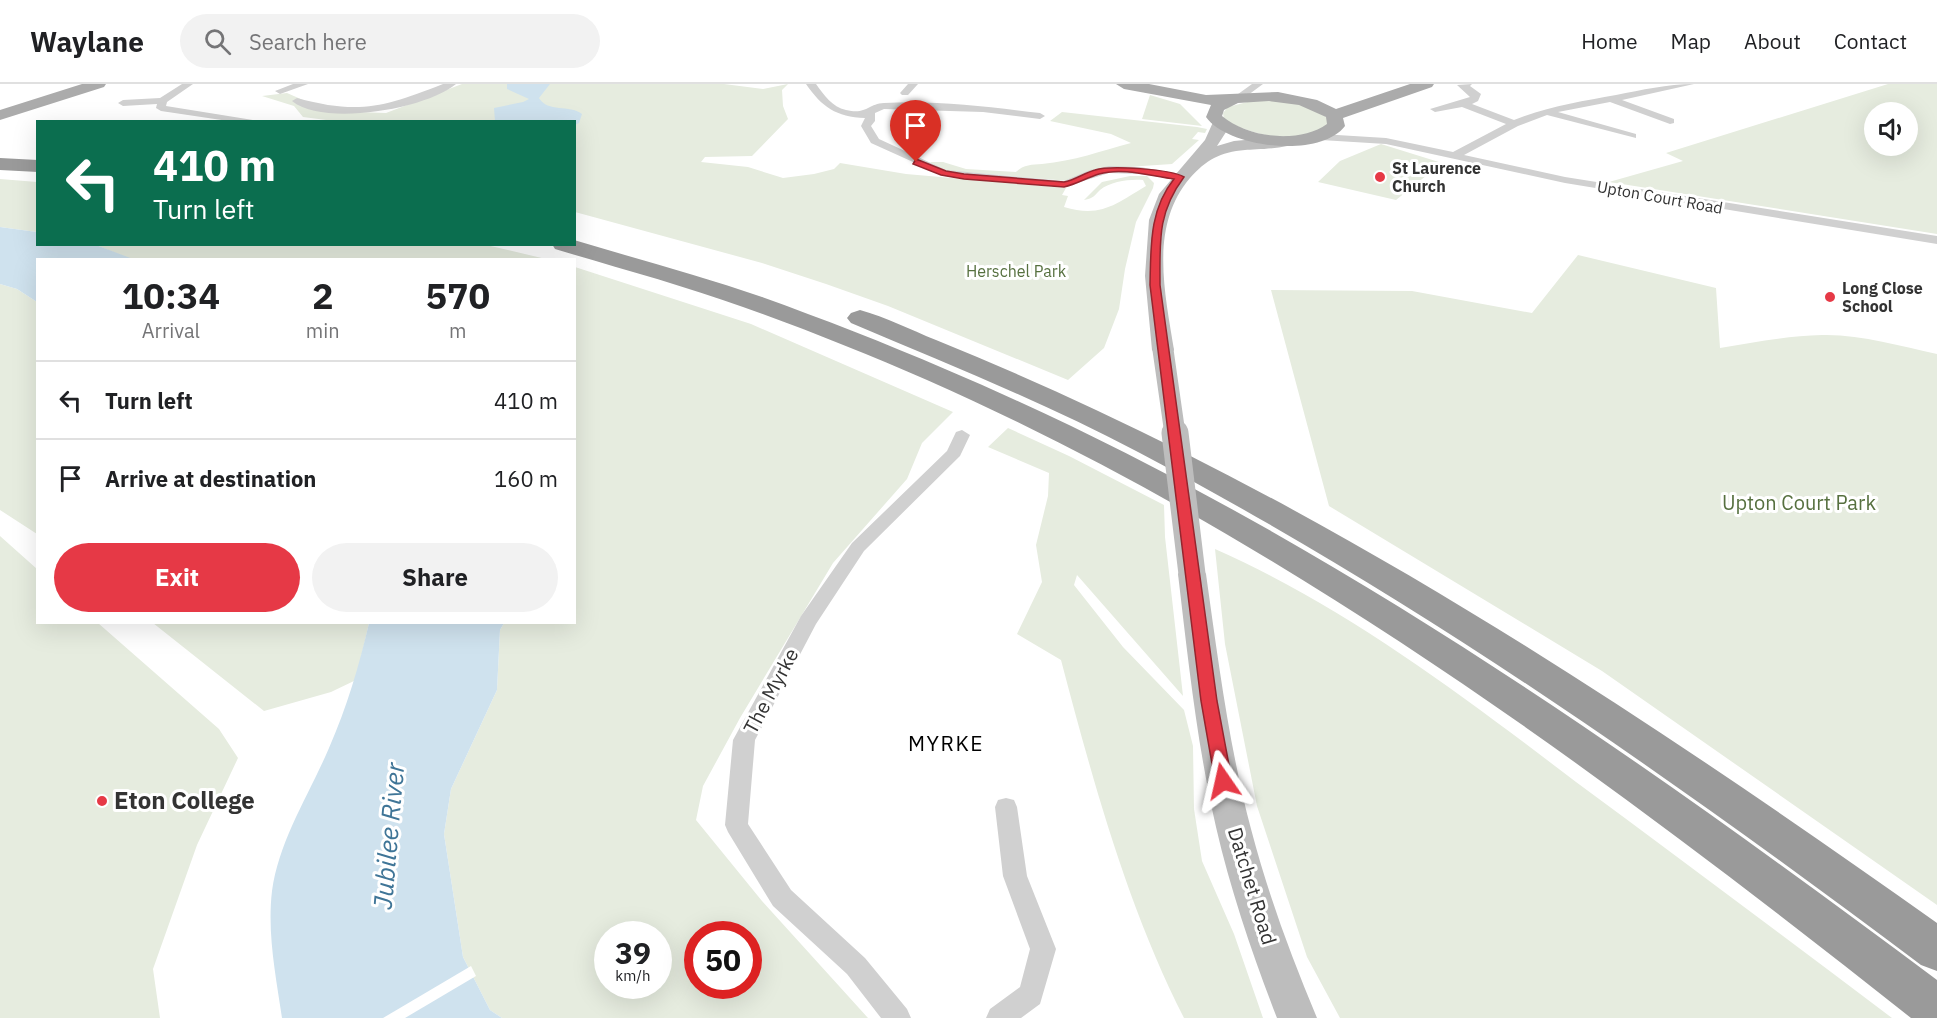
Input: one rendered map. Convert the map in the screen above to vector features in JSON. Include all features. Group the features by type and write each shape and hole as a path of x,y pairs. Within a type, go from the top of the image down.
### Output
{"highway":[{"path":"0,150 36,152"},
{"path":"0,164 36,166"},
{"path":"576,230 733,274 908,337 1079,412 1227,488 1394,583 1600,712 1837,876 1937,950"},
{"path":"570,246 684,278 853,339 978,393 1198,504 1370,608 1564,735 1837,930 1937,1009"}],"main road":[{"path":"0,109 81,84"},
{"path":"0,115 98,84"},
{"path":"1124,84 1206,100 1286,98 1312,103 1368,101 1426,84"},
{"path":"1173,95 1199,106 1217,120 1247,136 1290,141 1331,132 1368,101"},
{"path":"1217,120 1217,107 1234,99"},
{"path":"1312,103 1342,122"},
{"name":"Datchet Road","path":"1217,120 1218,136 1180,177 1164,201 1156,238 1155,285 1162,350 1184,490 1192,574 1212,719 1228,802 1261,922 1297,1018"},
{"name":"Datchet Road","path":"1200,157 1234,146 1290,141"}],"street":[{"path":"123,103 162,101 188,84"},
{"path":"284,87 303,84"},
{"path":"297,101 326,111 364,112 384,109 451,84"},
{"path":"811,84 821,100 835,112 868,115"},
{"path":"905,93 913,84"},
{"path":"1234,99 1258,84"},
{"path":"1268,84 1277,94 1286,98"},
{"path":"1435,109 1464,104 1475,99 1476,94 1462,85 1467,84"},
{"path":"1452,157 1514,124 1547,111 1689,84"},
{"path":"1608,98 1672,120 1654,128"},
{"path":"162,101 161,108 245,120"},
{"path":"1464,104 1514,124"},
{"path":"868,115 870,111 883,106 943,106 1040,116"},
{"path":"1547,111 1633,135 1621,141"},
{"path":"868,115 870,121 866,126 875,141 944,173 1064,184 1078,182 1096,172 1119,169 1180,177"},
{"name":"Upton Court Road","path":"1342,122 1386,141"},
{"name":"Upton Court Road","path":"1321,136 1386,141 1452,157 1630,192 1937,240"},
{"name":"The Myrke","path":"898,1018 856,966 782,898 736,825 744,740 808,621 858,547 954,453 963,435"},
{"path":"999,1018 1031,995 1042,949 1015,876 1006,807"}],"green space":[{"name":"Herschel Park","path":"462,84 724,84 763,89 788,84 782,90 783,106 788,119 752,156 705,157 701,162 748,167 783,178 834,169 840,163 906,174 1066,188 1062,195 1068,196 1064,207 1088,211 1108,207 1146,186 1143,180 1121,181 1104,187 1092,198 1084,200 1102,182 1130,176 1147,176 1154,183 1136,222 1119,309 1104,348 1068,380 888,306 826,284 762,263 576,212 576,120 326,120 303,117 294,106 262,96 287,93 328,111 386,113"},
{"path":"1888,84 1937,84 1937,234 1609,182 1683,161 1666,153"},
{"path":"1150,95 1180,104 1202,126 1142,119"},
{"path":"1255,100 1284,101 1313,108 1328,119 1328,126 1316,133 1290,138 1262,134 1224,120 1223,113 1228,107"},
{"path":"1062,112 1207,129 1205,133 1198,132 1192,139 1199,140 1172,164 1097,169 1069,181 941,170 930,162 943,162 966,169 1016,172 1028,165 1065,161 1131,143 1111,134 1050,121"},
{"path":"1381,144 1442,163 1396,200 1318,182 1340,161"},
{"path":"0,179 36,182 36,232 0,227"},
{"path":"98,246 491,246 542,258 128,258"},
{"name":"Upton Court Park","path":"1578,255 1716,288 1720,348 1784,338 1836,335 1880,341 1937,354 1937,905 1602,671 1329,506 1271,290 1412,291 1532,313"},
{"path":"576,267 751,324 953,412 922,443 907,479 833,563 740,718 703,786 696,820 762,901 868,1018 502,1018 490,1010 463,957 444,834 451,789 497,690 500,630 503,624 576,624"},
{"path":"0,284 17,289 36,301 36,533 0,510"},
{"path":"1008,428 1069,456 1164,505 1165,537 1183,696 1077,575 1074,585 1123,647 1184,710 1193,746 1194,809 1202,861 1234,934 1263,1018 1184,1018 1145,932 1099,797 1061,660 1017,634 1042,582 1036,545 1048,496 1049,473 988,447"},
{"name":"Eton College","path":"0,536 36,568 36,624 99,624 219,729 238,758 197,845 153,969 160,1018 0,1018"},
{"path":"1215,549 1311,598 1447,686 1892,1018 1340,1018 1307,957 1257,806 1225,644"},
{"path":"154,624 369,624 356,680 331,692 264,711"}],"water":[{"path":"507,84 550,84 539,98 543,103 553,107 571,109 582,114 579,123 576,124 576,120 495,120 494,108 529,99 507,89"},
{"path":"0,227 36,232 36,246 99,246 130,258 36,258 36,301 17,289 0,284"},
{"name":"Jubilee River","path":"369,624 503,624 500,630 497,690 451,789 444,834 463,957 490,1010 502,1018 282,1018 271,923 272,891 276,872 288,836 335,733 357,671"}],"pier":[{"path":"471,966 476,976 405,1018 383,1018"}],"place":[{"name":"St Laurence Church","path":"1380,177"},
{"name":"Long Close School","path":"1830,297"},
{"name":"Eton College","path":"102,801"}],"district":[{"name":"MYRKE","path":"946,744"}],"route":[{"path":"916,162 944,173 964,177 1064,184 1078,182 1096,172 1119,169 1142,170 1180,177 1169,191 1160,212 1156,238 1155,285 1209,701 1223,781"}]}
